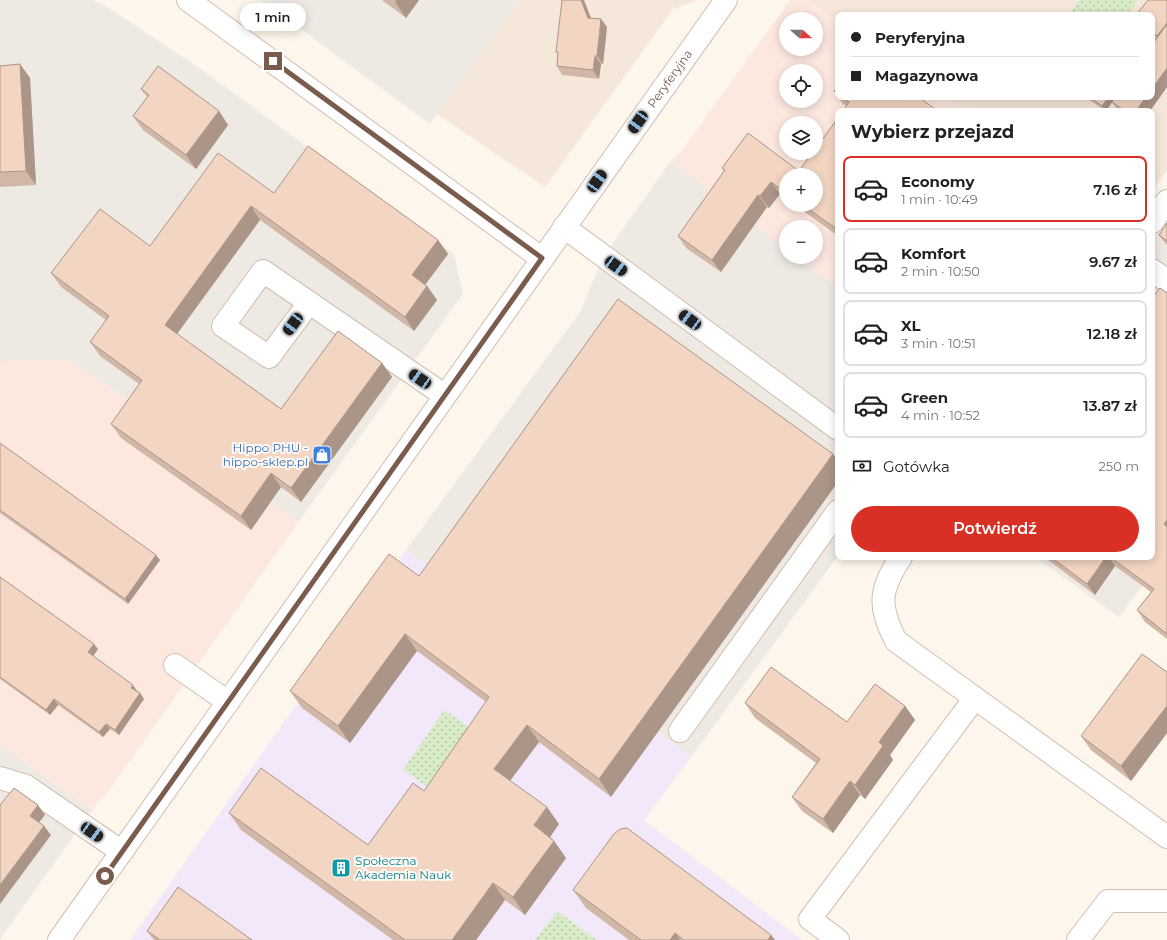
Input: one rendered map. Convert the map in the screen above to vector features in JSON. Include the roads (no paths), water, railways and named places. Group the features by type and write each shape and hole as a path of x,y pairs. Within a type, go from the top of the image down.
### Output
{"street":[{"path":"188,0 542,258"},
{"name":"Peryferyjna","path":"59,940 444,395 726,0"},
{"path":"1155,218 1167,201"},
{"path":"564,228 835,427"},
{"path":"1155,272 1167,281"},
{"path":"309,303 444,395"},
{"path":"680,731 835,515"},
{"path":"899,560 890,574 882,595 887,622 896,641 1167,837"},
{"path":"175,665 228,702"},
{"path":"838,940 810,919 975,698"},
{"path":"0,778 26,786 122,852"},
{"path":"1078,940 1108,901 1167,903"}],"place":[{"name":"Hippo PHU - hippo-sklep.pl","path":"322,455"},
{"name":"Społeczna Akademia Nauk","path":"341,868"}]}
